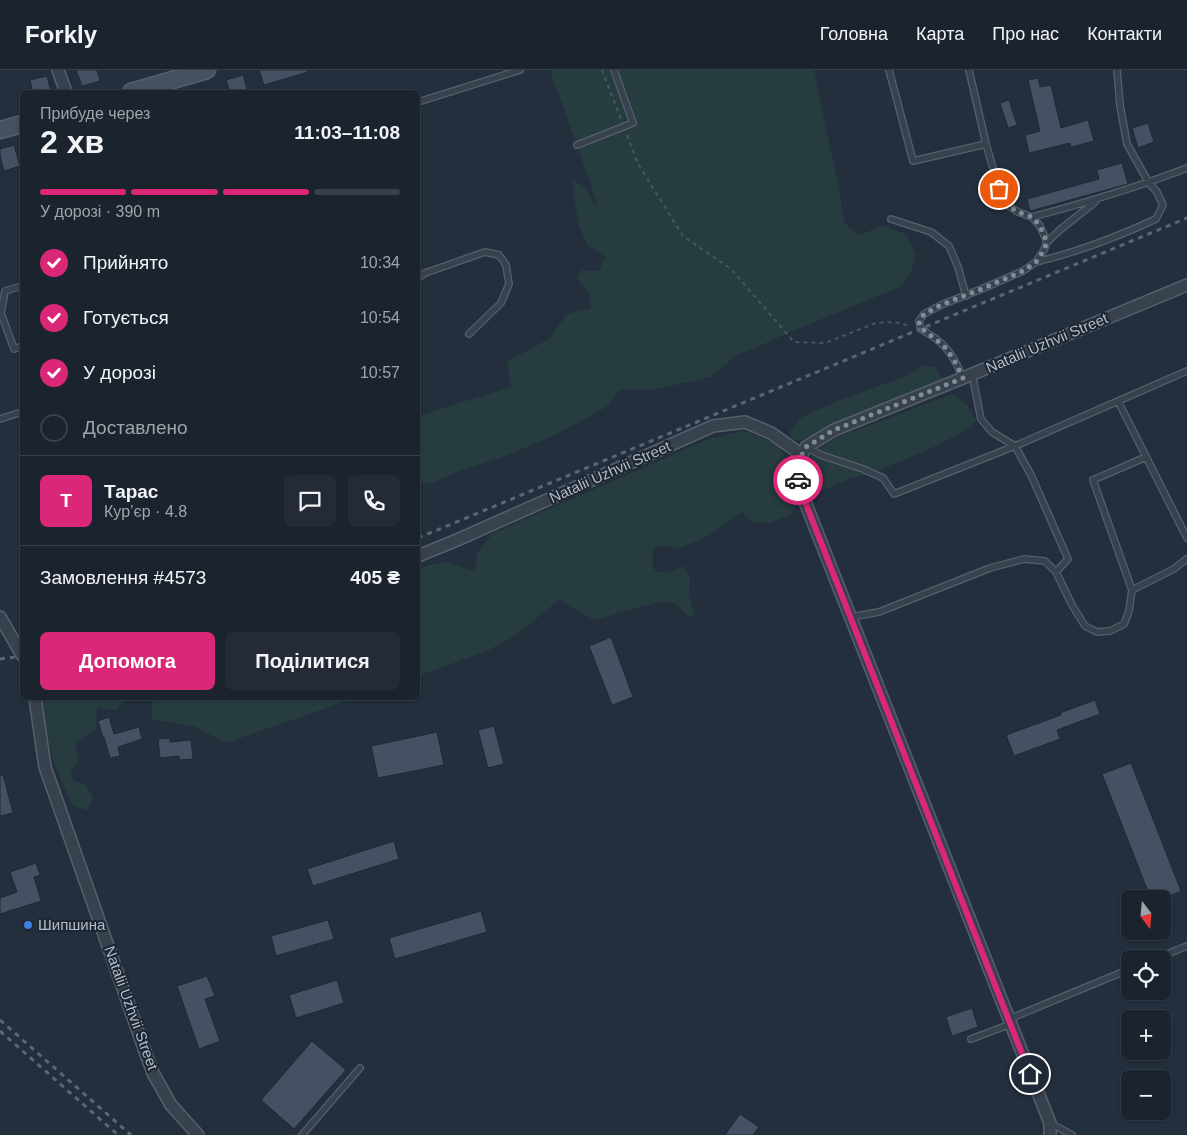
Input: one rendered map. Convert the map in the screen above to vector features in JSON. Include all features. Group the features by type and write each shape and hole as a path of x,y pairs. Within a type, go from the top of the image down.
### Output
{"street":[{"path":"58,70 65,90"},
{"path":"136,90 177,74 207,70"},
{"path":"0,130 20,125"},
{"name":"Natalii Uzhvii Street","path":"420,555 713,426 745,422 771,433 804,451 834,430 1187,285"},
{"path":"804,451 797,464 798,484 1010,1021 1050,1129"},
{"path":"0,617 20,652"},
{"name":"Natalii Uzhvii Street","path":"35,700 45,767 153,1073 171,1106 198,1135"}],"lane":[{"path":"420,101 520,70"},
{"path":"577,145 633,123 614,70"},
{"path":"889,70 913,161 986,144"},
{"path":"969,70 986,144 999,189 1007,205 1018,212 1032,217 1040,226 1047,242"},
{"path":"1056,572 1068,560 1031,475 1015,446 992,432 981,419 968,376 944,346 921,328 919,322 924,314 941,305 1023,271 1036,262 1116,237 1156,219 1162,205 1157,192 1149,183 1127,144 1120,105 1117,70"},
{"path":"1032,217 1149,183 1187,168"},
{"path":"1036,262 1047,242 1060,229 1098,199"},
{"path":"891,219 931,232 949,246 958,267 966,296"},
{"path":"420,277 485,252 499,255 506,265 509,284 501,303 470,334"},
{"path":"20,287 5,291 0,313 14,349 20,347"},
{"path":"804,451 863,469 883,478 894,494 1015,446 1187,371"},
{"path":"1118,401 1187,538"},
{"path":"0,419 20,413"},
{"path":"851,617 879,612 990,568 1024,558 1045,561 1056,572 1072,605 1085,626 1097,632 1110,631 1124,624 1129,611 1132,590 1093,480 1146,456"},
{"path":"1132,590 1172,570 1187,559"},
{"path":"1171,952 1187,946"},
{"path":"971,1039 1121,973"},
{"path":"302,1135 360,1068"},
{"path":"1050,1129 1072,1135"}],"path":[{"path":"602,70 638,164 683,236 731,268 794,342 825,344 876,323 894,322 921,328"}],"green space":[{"path":"550,70 814,70 840,194 844,223 859,235 883,226 906,234 916,254 911,273 902,286 737,354 711,377 656,389 620,390 606,407 559,433 501,458 461,470 429,484 420,481 420,415 511,387 507,361 549,339 567,314 591,308 588,292 577,278 582,270 599,271 605,256 587,245 578,223 572,181 586,187 593,204 598,205"},
{"path":"924,365 936,367 942,377 941,382 831,425 801,441 793,439 789,432 802,417 835,402 906,376"},
{"path":"952,394 967,405 976,420 965,431 930,449 872,473 848,479 823,491 809,492 804,482 803,467 812,454 836,438"},
{"path":"743,431 767,440 779,448 787,466 797,504 791,514 770,523 752,522 742,512 701,540 679,548 660,545 653,550 652,563 656,572 669,573 683,566 690,578 689,594 694,614 689,617 676,604 663,601 594,620 559,600 516,635 487,651 420,675 420,568 445,562 471,570 476,569 477,553 492,534 711,438"},
{"path":"42,700 125,700 116,710 97,707 96,729 75,744 78,762 70,772 74,781 85,784 93,797 88,810 73,806 54,764 41,706"},
{"path":"153,700 349,700 226,743 194,726 152,719"}],"building":[{"path":"76,70 97,70 100,81 82,86"},
{"path":"259,70 307,70 308,72 264,85"},
{"path":"243,75 247,90 229,90 226,80"},
{"path":"47,76 50,90 32,90 30,80"},
{"path":"1038,78 1040,87 1051,85 1061,128 1088,120 1094,141 1071,147 1070,143 1029,153 1025,135 1040,131 1028,80"},
{"path":"1009,100 1017,125 1008,128 1000,103"},
{"path":"1148,123 1154,142 1138,148 1132,128"},
{"path":"14,145 20,166 4,171 0,149"},
{"path":"1122,163 1128,184 1030,211 1027,199 1099,179 1097,170"},
{"path":"611,637 633,697 612,705 589,646"},
{"path":"1095,700 1100,714 1057,730 1060,739 1014,756 1006,735 1061,715 1060,713"},
{"path":"109,717 114,734 139,727 142,739 118,747 120,756 110,758 98,721"},
{"path":"494,726 504,764 488,768 478,730"},
{"path":"437,732 444,765 378,778 371,746"},
{"path":"170,738 170,742 191,740 193,759 179,760 179,756 160,758 158,739"},
{"path":"1131,763 1181,891 1171,895 1171,890 1147,890 1102,774"},
{"path":"0,775 3,775 13,813 0,816"},
{"path":"394,841 399,859 313,886 307,869"},
{"path":"36,863 40,875 34,877 41,901 0,914 0,898 17,892 10,872"},
{"path":"481,911 487,932 395,959 389,938"},
{"path":"328,920 334,939 276,956 271,936"},
{"path":"207,976 215,996 205,999 220,1041 199,1049 177,986"},
{"path":"337,980 344,1003 296,1018 289,995"},
{"path":"972,1008 978,1027 952,1036 946,1017"},
{"path":"312,1041 346,1070 294,1129 261,1100"},
{"path":"740,1114 759,1127 753,1135 725,1135"}],"railway":[{"path":"420,537 1187,218"},
{"path":"0,659 20,656"},
{"path":"0,1020 131,1135"},
{"path":"0,1031 118,1135"}],"way so far":[{"path":"798,480 797,464 806,447 820,438 834,430 963,378 953,358 944,346 921,328 919,322 924,314 941,305 1023,271 1036,262 1047,242 1040,226 1032,217 1018,212 1007,205 999,189"}],"place":[{"name":"Шипшина","path":"28,925"}],"route":[{"path":"798,480 1030,1074"}]}
